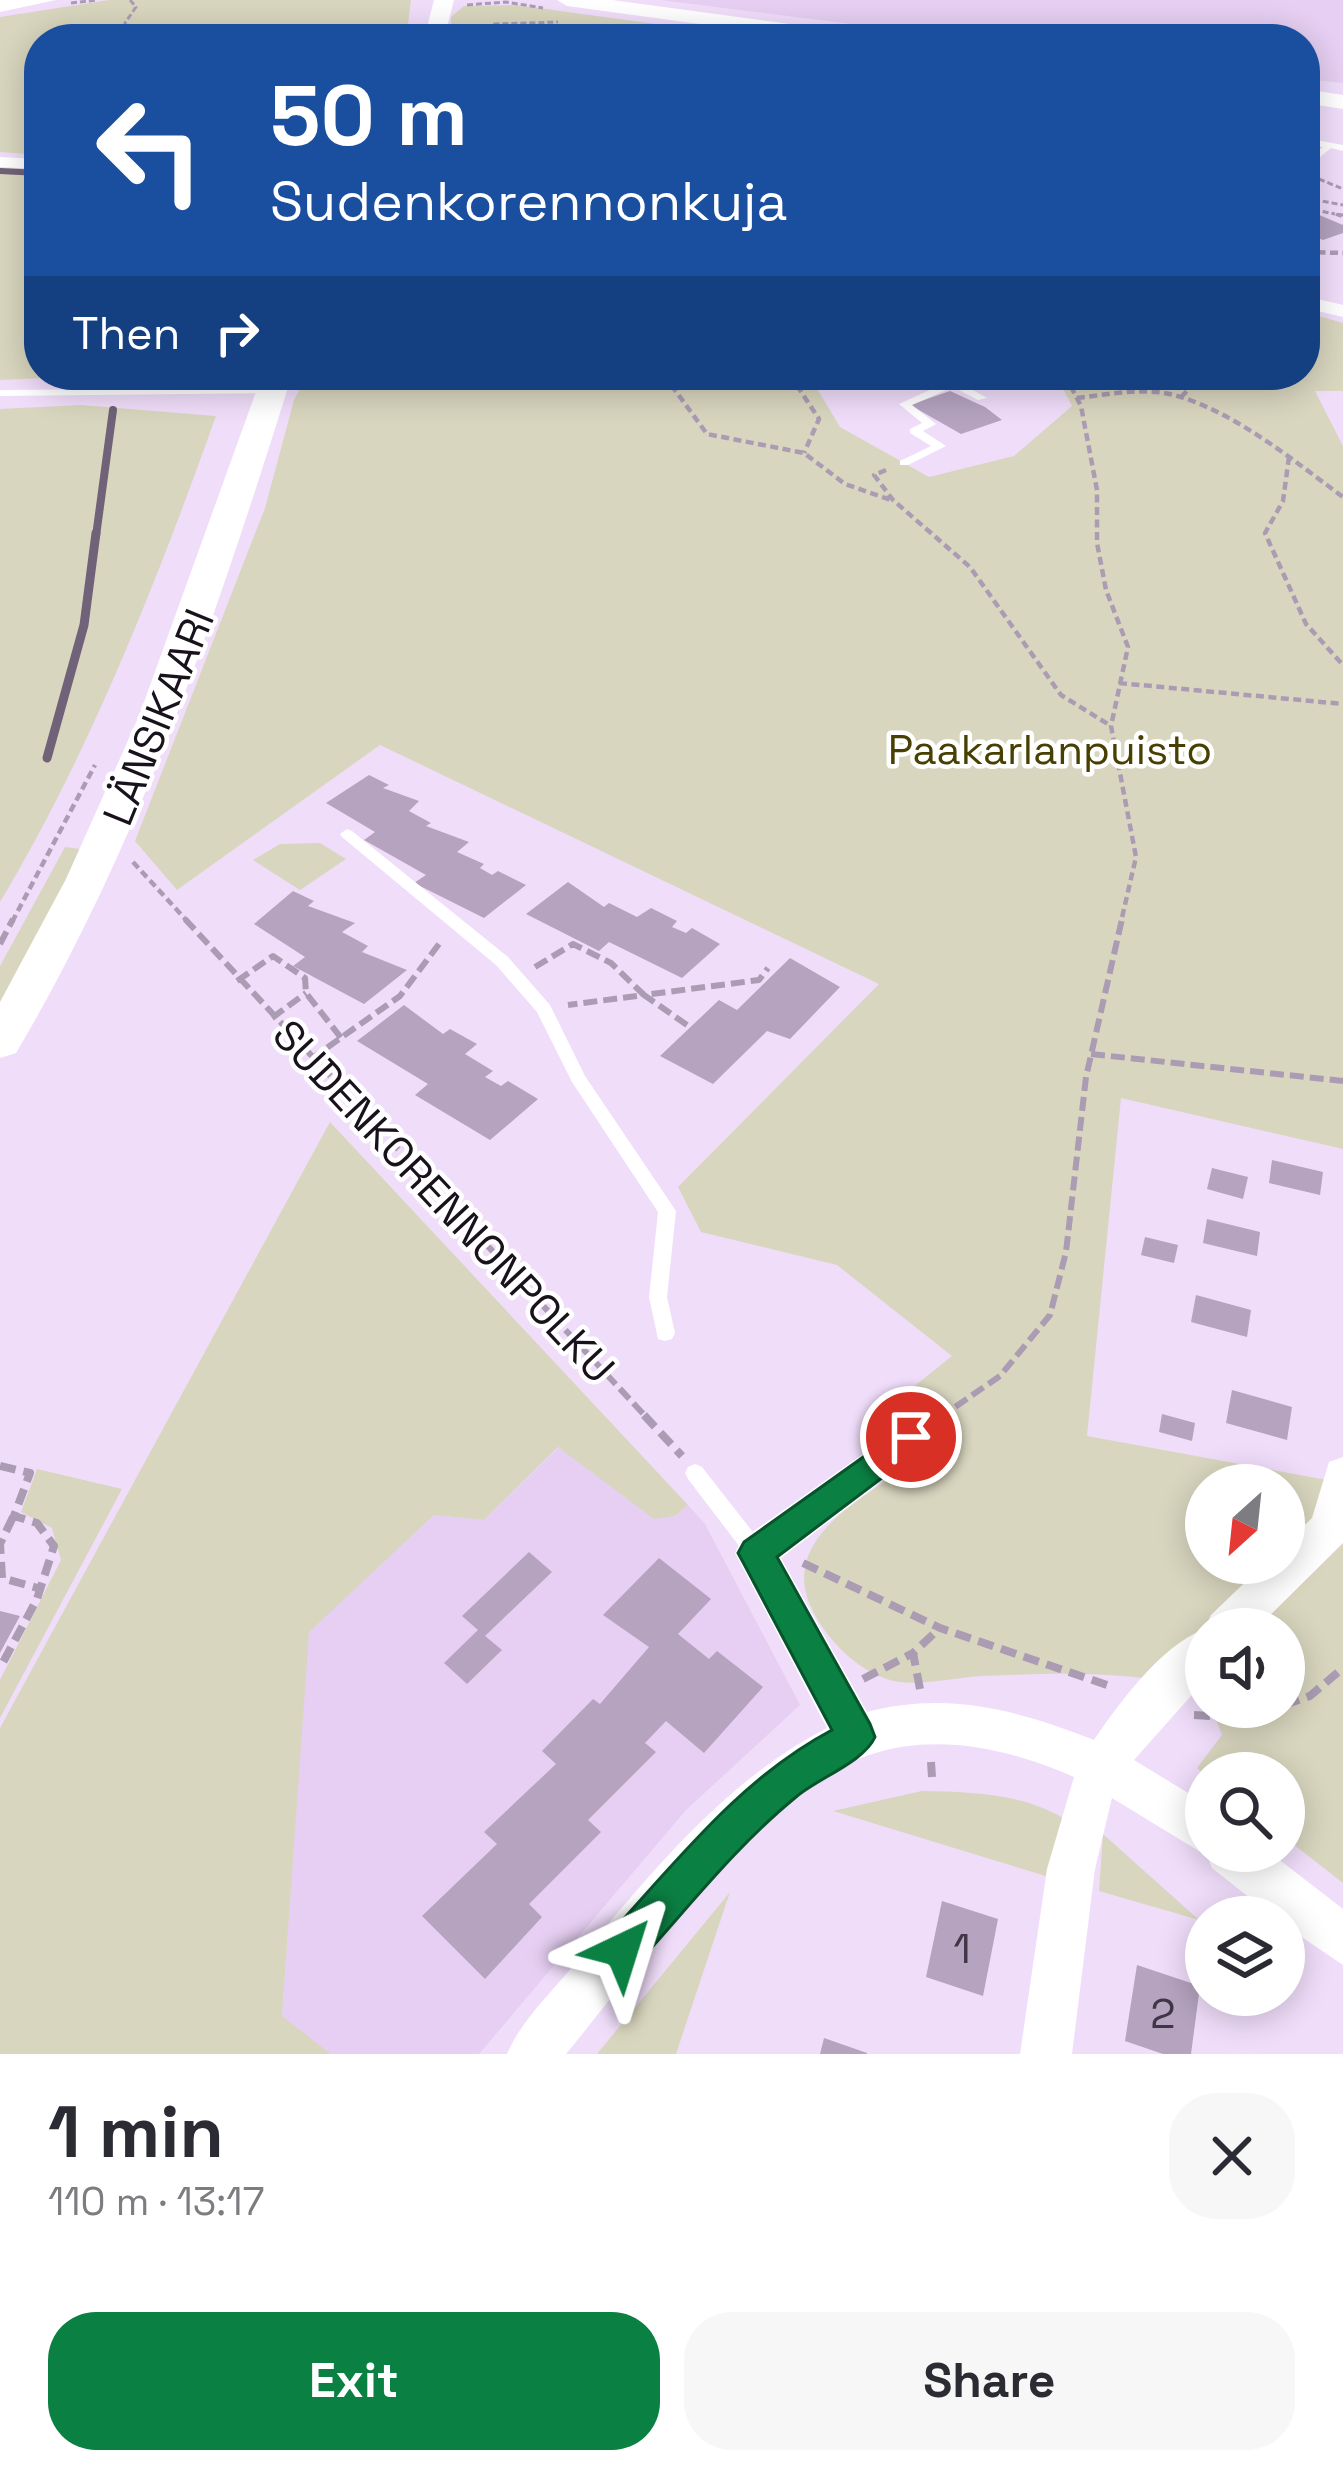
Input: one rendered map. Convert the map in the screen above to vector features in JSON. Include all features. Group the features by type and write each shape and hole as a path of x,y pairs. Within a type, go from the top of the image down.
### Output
{"street":[{"path":"0,6 46,0"},
{"path":"565,11 700,24"},
{"name":"LÄNSIKAARI","path":"0,1042 105,850 147,751 199,619 273,390"},
{"path":"856,1737 756,1553 911,1437"},
{"path":"1248,1608 1331,1527 1343,1474"},
{"path":"1046,2054 1085,1807 1104,1766 1153,1701 1185,1670"},
{"path":"532,2054 712,1846 808,1762 856,1737 886,1727 962,1725 1051,1745 1104,1766 1185,1817"},
{"path":"1256,1872 1343,1940"}],"lane":[{"path":"1320,144 1343,148"},
{"path":"1320,155 1329,146"},
{"path":"0,393 82,390"},
{"path":"904,463 940,446 914,431 930,424 904,404 937,390"},
{"path":"967,390 982,398"},
{"path":"347,834 454,922 544,1009 578,1078 667,1211 658,1298 665,1333"},
{"path":"695,1473 756,1553"}],"path":[{"path":"493,24 565,11"},
{"path":"675,390 707,434 804,453 845,484 893,500"},
{"path":"800,390 819,419 804,453"},
{"path":"911,1437 1000,1376 1050,1316 1066,1252 1091,1054 1136,857 1111,725 1128,647 1106,590 1097,543 1097,490 1073,390"},
{"path":"1181,397 1188,390"},
{"path":"1077,398 1136,391 1181,397 1289,457 1343,497"},
{"path":"1289,457 1283,501 1265,532 1306,625 1343,665"},
{"path":"904,463 874,475 893,500 970,567 1061,695 1111,725"},
{"path":"1119,682 1342,704"},
{"path":"0,944 98,759"},
{"name":"SUDENKORENNONPOLKU","path":"127,855 237,981 695,1473"},
{"path":"311,1060 400,995 454,922"},
{"path":"517,978 573,944 610,963 686,1025"},
{"path":"237,981 273,956 305,978 306,993 342,1039"},
{"path":"544,1009 759,980 768,968"},
{"path":"272,1018 306,993"},
{"path":"1091,1054 1343,1081"},
{"path":"0,1466 30,1473 0,1544 2,1578 41,1589"},
{"path":"0,1668 41,1589 54,1546 37,1523 14,1516"},
{"path":"756,1553 807,1564 940,1628 1185,1712"},
{"path":"1028,1675 1033,1660"},
{"path":"1305,1698 1343,1668"}],"shaded area":[{"path":"660,0 1343,0 1343,83 1320,81 1320,24 851,24"},
{"path":"559,1447 653,1518 675,1516 688,1505 705,1524 800,1705 686,1810 479,2054 331,2054 282,2017 308,1632 434,1515 484,1520"}],"green space":[{"path":"109,0 411,0 408,24 24,24 24,154 0,152 0,17"},
{"path":"516,5 656,24 451,24 451,17 464,6"},
{"path":"0,168 24,169 24,379 0,380"},
{"name":"Paakarlanpuisto","path":"1320,316 1343,323 1343,391 1315,391 1343,446 1343,1149 1121,1098 1087,1436 1240,1464 1185,1464 1185,1584 1305,1584 1305,1476 1343,1483 1343,1883 1305,1853 1305,1752 1209,1752 1222,1735 1219,1728 1305,1728 1305,1608 1185,1608 1185,1685 1093,1674 900,1682 859,1665 826,1632 811,1607 804,1581 808,1557 837,1517 926,1455 897,1400 952,1356 837,1265 701,1232 678,1187 879,984 380,745 177,890 135,841 265,508 299,390 818,390 840,427 929,477 1014,456 1072,406 1064,390 1320,390"},
{"path":"80,405 216,416 120,665 63,786 0,902 0,409"},
{"path":"320,843 346,859 300,890 253,860 280,844"},
{"path":"65,847 88,850 0,1006 0,966"},
{"path":"330,1122 688,1505 675,1516 654,1519 558,1447 484,1520 434,1515 309,1632 282,2016 331,2054 0,2054 0,1728"},
{"path":"37,1469 122,1489 0,1718 0,1680 61,1560 52,1528 21,1512"},
{"path":"922,1791 1012,1799 1063,1818 1049,1877 833,1811"},
{"path":"1103,1834 1185,1907 1185,1916 1099,1891"},
{"path":"730,1892 676,2054 597,2054"}],"building":[{"path":"1320,215 1343,225 1343,233 1323,240"},
{"path":"950,391 1002,420 961,434 910,405"},
{"path":"369,775 389,785 383,788 419,801 409,811 431,823 426,826 469,842 457,852 484,864 480,868 492,875 498,871 526,885 484,918 414,883 426,875 364,840 375,832 326,803"},
{"path":"568,882 604,907 609,903 637,917 651,908 677,921 672,927 686,933 692,928 720,944 682,978 609,942 599,951 526,914"},
{"path":"293,891 314,901 308,906 355,923 342,932 368,946 362,952 407,970 364,1004 293,966 305,957 254,924"},
{"path":"790,958 840,987 790,1039 767,1031 713,1084 660,1056 719,1000 737,1010"},
{"path":"404,1005 443,1034 450,1029 477,1044 465,1054 493,1071 485,1077 501,1086 508,1081 538,1099 490,1140 415,1095 428,1084 357,1041"},
{"path":"1272,1160 1323,1172 1320,1195 1269,1183"},
{"path":"1212,1168 1248,1177 1243,1199 1207,1189"},
{"path":"1207,1219 1260,1232 1257,1256 1203,1243"},
{"path":"1145,1237 1178,1245 1174,1263 1141,1255"},
{"path":"1196,1295 1251,1310 1247,1337 1191,1322"},
{"path":"1232,1390 1292,1407 1287,1440 1226,1423"},
{"path":"1162,1414 1195,1423 1192,1441 1159,1432"},
{"path":"529,1552 552,1572 485,1636 502,1650 467,1684 444,1663 478,1630 462,1616"},
{"path":"659,1558 711,1599 678,1634 709,1659 717,1651 763,1687 704,1753 666,1721 645,1743 656,1752 588,1820 601,1832 529,1904 542,1917 485,1979 422,1916 497,1844 484,1832 556,1764 542,1751 593,1699 600,1704 649,1647 603,1615"},
{"path":"0,1611 20,1616 0,1653"},
{"path":"942,1901 998,1919 983,1996 926,1977"},
{"path":"1137,1965 1185,1981 1185,2016 1196,2016 1191,2054 1163,2054 1125,2041"},
{"path":"824,2038 867,2053 867,2054 820,2054"}],"waterway":[{"path":"0,171 24,172"},
{"path":"96,536 113,410"},
{"path":"47,758 84,625 96,533"}],"route":[{"path":"622,1950 712,1846 757,1804 808,1762 856,1737 756,1553 911,1437"}]}
